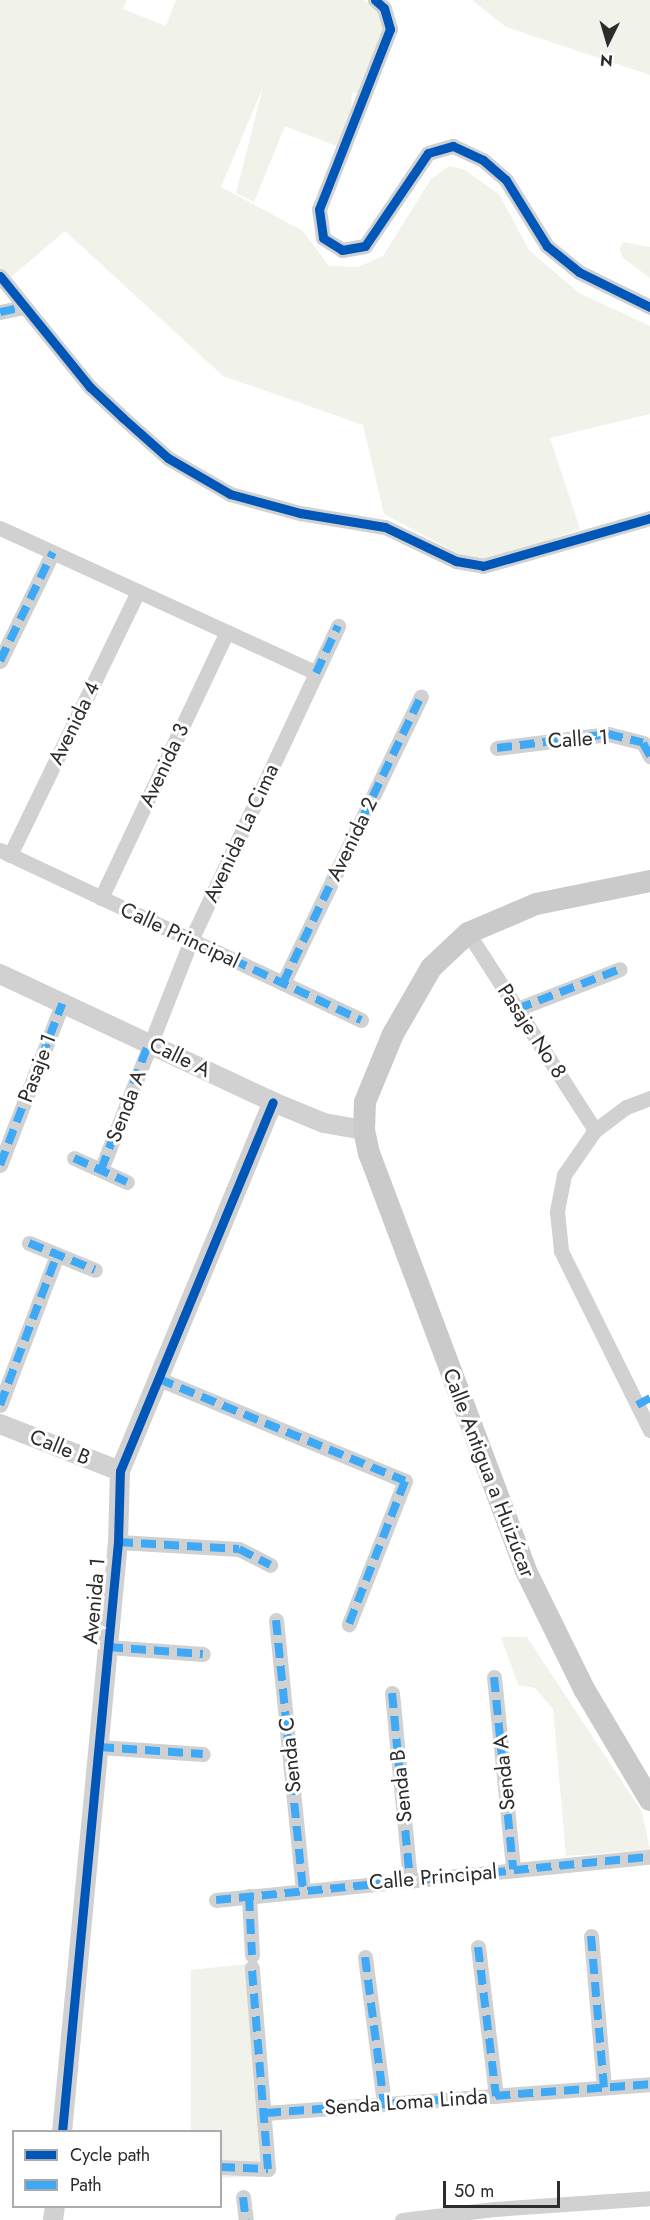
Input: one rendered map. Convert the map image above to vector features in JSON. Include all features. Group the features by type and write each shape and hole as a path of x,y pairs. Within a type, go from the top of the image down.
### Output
{"main road":[{"path":"468,933 536,904 650,881"},
{"name":"Calle Antigua a Huizúcar","path":"468,933 432,968 393,1034 365,1102 364,1130 369,1153 525,1569 584,1689 650,1800"}],"street":[{"path":"375,0 384,8 390,29 319,209 323,238 342,250 365,246 428,153 453,146 483,160 506,180 547,246 579,272 650,307"},
{"path":"0,276 90,387 168,458 230,494 300,513 385,527 456,561 483,567 650,518"},
{"path":"0,312 24,307"},
{"path":"0,528 316,673"},
{"path":"0,661 53,552"},
{"name":"Avenida 4","path":"5,853 138,591"},
{"name":"Avenida La Cima","path":"149,1042 191,940 338,626"},
{"name":"Avenida 3","path":"100,898 227,632"},
{"name":"Avenida 2","path":"283,983 421,696"},
{"name":"Calle 1","path":"497,748 608,734 643,743 650,756"},
{"name":"Calle Principal","path":"5,853 361,1020"},
{"name":"Pasaje No 8","path":"468,933 595,1130"},
{"path":"518,1010 620,969"},
{"name":"Calle A","path":"0,974 273,1102 324,1123 364,1130"},
{"name":"Pasaje 1","path":"0,1165 62,1004"},
{"name":"Senda A","path":"101,1170 149,1042"},
{"path":"650,1098 626,1107 595,1130 561,1182 558,1236 574,1280 644,1402 650,1430"},
{"name":"Avenida 1","path":"62,2130 118,1542 120,1471 273,1102"},
{"path":"75,1158 127,1182"},
{"path":"29,1243 95,1270"},
{"path":"0,1405 57,1255"},
{"path":"159,1379 405,1481 349,1624"},
{"name":"Calle B","path":"0,1424 120,1471"},
{"path":"118,1542 239,1550 270,1565"},
{"name":"Senda C","path":"276,1620 303,1889"},
{"path":"108,1647 203,1654"},
{"name":"Senda A","path":"494,1677 513,1869"},
{"name":"Senda B","path":"392,1693 410,1879"},
{"path":"99,1747 203,1754"},
{"name":"Calle Principal","path":"216,1900 303,1889 650,1857"},
{"path":"222,2167 268,2169 266,2113 252,1962 249,1896"},
{"path":"591,1936 604,2087"},
{"path":"478,1947 496,2096"},
{"path":"365,1957 384,2104"},
{"name":"Senda Loma Linda","path":"266,2113 650,2084"},
{"path":"243,2197 246,2220"},
{"path":"402,2220 494,2209 650,2198"}],"shaded area":[{"path":"0,0 127,0 123,9 166,26 176,0 362,0 376,6 385,28 360,94 352,92 351,116 336,146 285,126 254,202 236,193 263,87 221,187 303,231 329,266 358,267 383,256 431,179 449,166 463,169 499,194 529,250 579,293 650,326 650,414 550,438 580,529 486,563 457,553 384,514 363,425 223,376 65,231 5,282 0,276"},
{"path":"472,0 650,0 650,75 506,27"},
{"path":"623,242 650,247 650,278 622,257 620,248"},
{"path":"501,1637 527,1637 642,1812 650,1850 566,1856 553,1709 535,1688 518,1685"},
{"path":"246,1964 270,2176 222,2178 222,2130 191,2130 191,1970"}],"marked path":[{"path":"0,312 24,307"},
{"path":"0,661 53,552"},
{"path":"316,673 338,626"},
{"path":"283,983 421,696"},
{"path":"497,748 608,734 643,743 650,756"},
{"path":"191,940 361,1020"},
{"path":"517,1009 620,969"},
{"path":"0,1165 62,1004"},
{"path":"101,1170 149,1042"},
{"path":"74,1158 127,1182"},
{"path":"29,1243 95,1270"},
{"path":"0,1405 57,1255"},
{"path":"159,1379 405,1481 349,1624"},
{"path":"637,1405 650,1398"},
{"path":"118,1542 239,1549 270,1565"},
{"path":"276,1620 303,1889"},
{"path":"108,1647 203,1654"},
{"path":"494,1677 513,1869"},
{"path":"392,1693 410,1879"},
{"path":"99,1747 203,1754"},
{"path":"216,1900 650,1857"},
{"path":"249,1896 252,1955"},
{"path":"591,1936 604,2087"},
{"path":"478,1947 496,2096"},
{"path":"365,1957 384,2104"},
{"path":"222,2167 268,2169 252,1968"},
{"path":"266,2113 650,2084"},
{"path":"243,2197 246,2220"}],"cycle path":[{"path":"375,0 384,8 390,29 319,209 323,238 342,250 365,246 428,153 453,146 483,160 506,180 547,246 579,272 650,307"},
{"path":"0,276 90,387 168,458 230,494 300,513 385,527 456,561 483,566 650,518"},
{"path":"62,2130 118,1542 120,1471 273,1102"}]}
